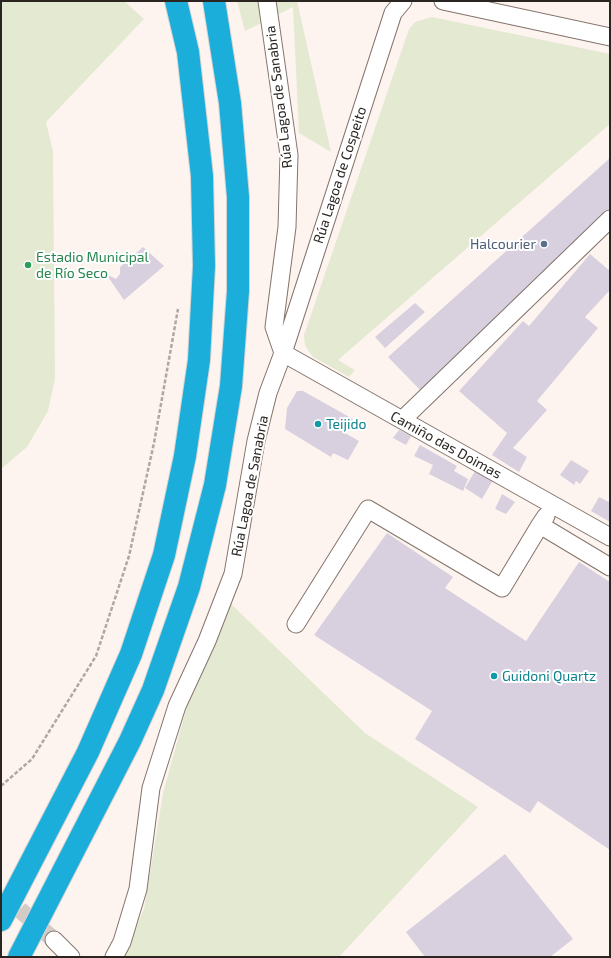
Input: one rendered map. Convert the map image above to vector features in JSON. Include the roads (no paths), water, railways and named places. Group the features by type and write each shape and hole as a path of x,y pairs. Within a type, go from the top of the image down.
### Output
{"highway":[{"path":"1,920 88,752 130,654 164,555 185,456 199,360 204,259 202,176 188,52 176,1"},
{"path":"19,957 130,741 153,690 189,587 215,485 231,386 238,291 238,197 230,102 214,1"}],"street":[{"name":"Rúa Lagoa de Sanabria","path":"114,957 122,942 138,889 151,788 177,706 207,642 233,574 256,440 268,393 283,353 274,327 287,228 289,155 266,1"},
{"name":"Rúa Lagoa de Cospeito","path":"283,353 393,13 403,1"},
{"path":"443,1 610,37"},
{"path":"402,420 608,225"},
{"name":"Camiño das Doimas","path":"283,353 610,537"},
{"path":"296,624 368,509 502,588 540,525 554,505"},
{"path":"540,525 610,568"},
{"path":"54,940 71,957"}],"tunnel":[{"path":"1,893 54,940"}],"place":[{"name":"Halcourier","path":"544,244"},
{"name":"Estadio Municipal de Río Seco","path":"28,265"},
{"name":"Teijido","path":"318,424"},
{"name":"Guidoni Quartz","path":"494,676"}]}
